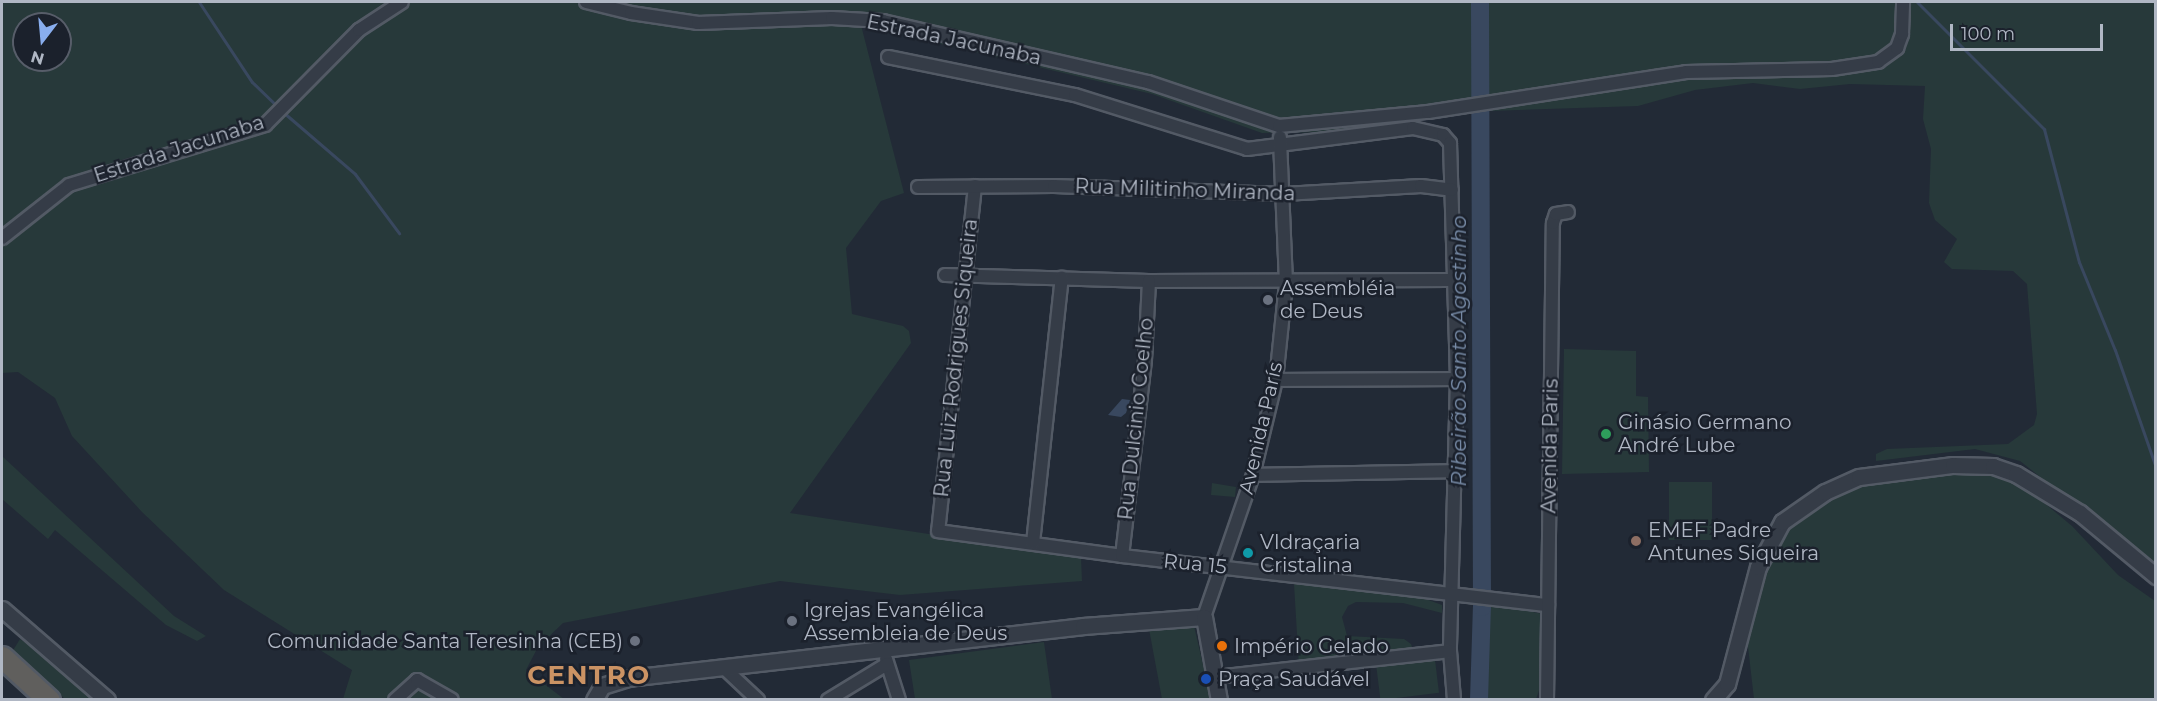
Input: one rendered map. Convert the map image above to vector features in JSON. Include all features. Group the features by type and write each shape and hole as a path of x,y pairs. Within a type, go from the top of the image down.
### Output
{"highway":[{"path":"2,645 8,663 50,699"}],"street":[{"name":"Estrada Jacunaba","path":"2,238 69,185 265,125 359,30 402,2"},
{"name":"Estrada Jacunaba","path":"586,2 654,18 698,23 832,18 883,21 1148,82 1279,126"},
{"path":"1279,126 1332,124 1686,72 1832,69 1878,63 1897,48 1902,34 1903,2"},
{"path":"888,57 1075,95 1234,147 1280,144 1413,128 1433,130 1450,143 1457,379 1450,651 1454,699"},
{"name":"Avenida París","path":"1204,616 1224,568 1253,475 1276,380 1286,283 1284,194 1279,126"},
{"name":"Rua Militinho Miranda","path":"918,186 1284,194 1421,186 1452,190"},
{"name":"Rua Luiz Rodrigues Siqueira","path":"938,531 963,276 975,186"},
{"name":"Avenida Paris","path":"1547,696 1553,223 1556,214 1568,212"},
{"path":"945,275 1286,283 1454,280"},
{"path":"1033,543 1062,278"},
{"name":"Rua Dulcinio Coelho","path":"1122,556 1141,397 1149,281"},
{"path":"1276,380 1457,379"},
{"path":"1713,699 1727,684 1758,567 1782,522 1825,492 1859,477 1953,465 1993,466 2016,474 2080,513 2156,576"},
{"path":"1253,475 1456,471"},
{"name":"Rua 15","path":"938,531 1122,556 1548,605"},
{"path":"2,609 107,699"},
{"path":"594,699 602,686 628,678 1083,626 1204,616 1219,699"},
{"path":"883,649 899,699"},
{"path":"1215,676 1450,651"},
{"path":"828,699 887,664"},
{"path":"724,668 758,699"},
{"path":"395,699 417,680 452,699"}],"shaded area":[{"path":"2,2 2155,2 2155,567 2020,461 1975,449 1876,461 1876,454 1887,449 2008,444 2034,425 2037,414 2027,284 2013,271 1952,269 1944,262 1957,239 1935,220 1929,203 1931,149 1923,119 1925,86 1850,84 1800,89 1753,83 1695,90 1638,106 1490,111 1334,132 1262,133 1152,94 861,25 904,193 881,201 846,248 852,314 903,326 909,331 911,343 790,513 1081,557 1082,581 900,595 780,581 563,623 538,647 526,670 564,699 343,699 352,670 224,590 142,512 72,436 55,398 18,372 2,373"},
{"name":"Ginásio Germano André Lube","path":"1564,349 1636,351 1636,396 1648,397 1649,472 1562,474"},
{"path":"2,456 174,616 206,636 197,641 166,625 55,530 48,539 2,499"},
{"path":"1950,470 1999,475 2030,491 2072,526 2118,575 2155,601 2155,699 1754,699 1747,638 1759,573 1767,552 1789,528 1842,488"},
{"path":"1669,482 1712,482 1712,540 1669,540"},
{"path":"1212,483 1236,487 1235,497 1211,495"},
{"path":"1294,584 1423,598 1442,605 1442,613 1403,603 1356,602 1348,606 1342,617 1347,636 1404,639 1411,644 1415,655 1299,667"},
{"path":"1482,602 1543,614 1542,682 1536,699 1479,700"},
{"path":"1188,623 1194,626 1211,699 1162,699 1149,629"},
{"path":"20,639 71,670 103,699 65,699 12,652"},
{"path":"1044,642 1052,699 915,699 909,660"},
{"path":"1435,660 1439,693 1380,700 1376,667"}],"water":[{"path":"1122,399 1130,400 1126,413 1121,417 1108,415"}],"waterway":[{"path":"199,2 252,82 278,107"},
{"name":"Ribeirão Santo Agostinho","path":"1479,700 1482,607 1480,2"},
{"path":"1917,2 2044,129 2079,262 2115,350 2156,468"},
{"path":"283,112 355,174 399,233"}],"place":[{"name":"Assembléia de Deus","path":"1268,300"},
{"name":"Ginásio Germano André Lube","path":"1606,434"},
{"name":"EMEF Padre Antunes Siqueira","path":"1636,541"},
{"name":"VIdraçaria Cristalina","path":"1248,553"},
{"name":"Igrejas Evangélica Assembleia de Deus","path":"792,621"},
{"name":"Comunidade Santa Teresinha (CEB)","path":"635,641"},
{"name":"Império Gelado","path":"1222,646"},
{"name":"Praça Saudável","path":"1206,679"}],"district":[{"name":"CENTRO","path":"589,676"}]}
